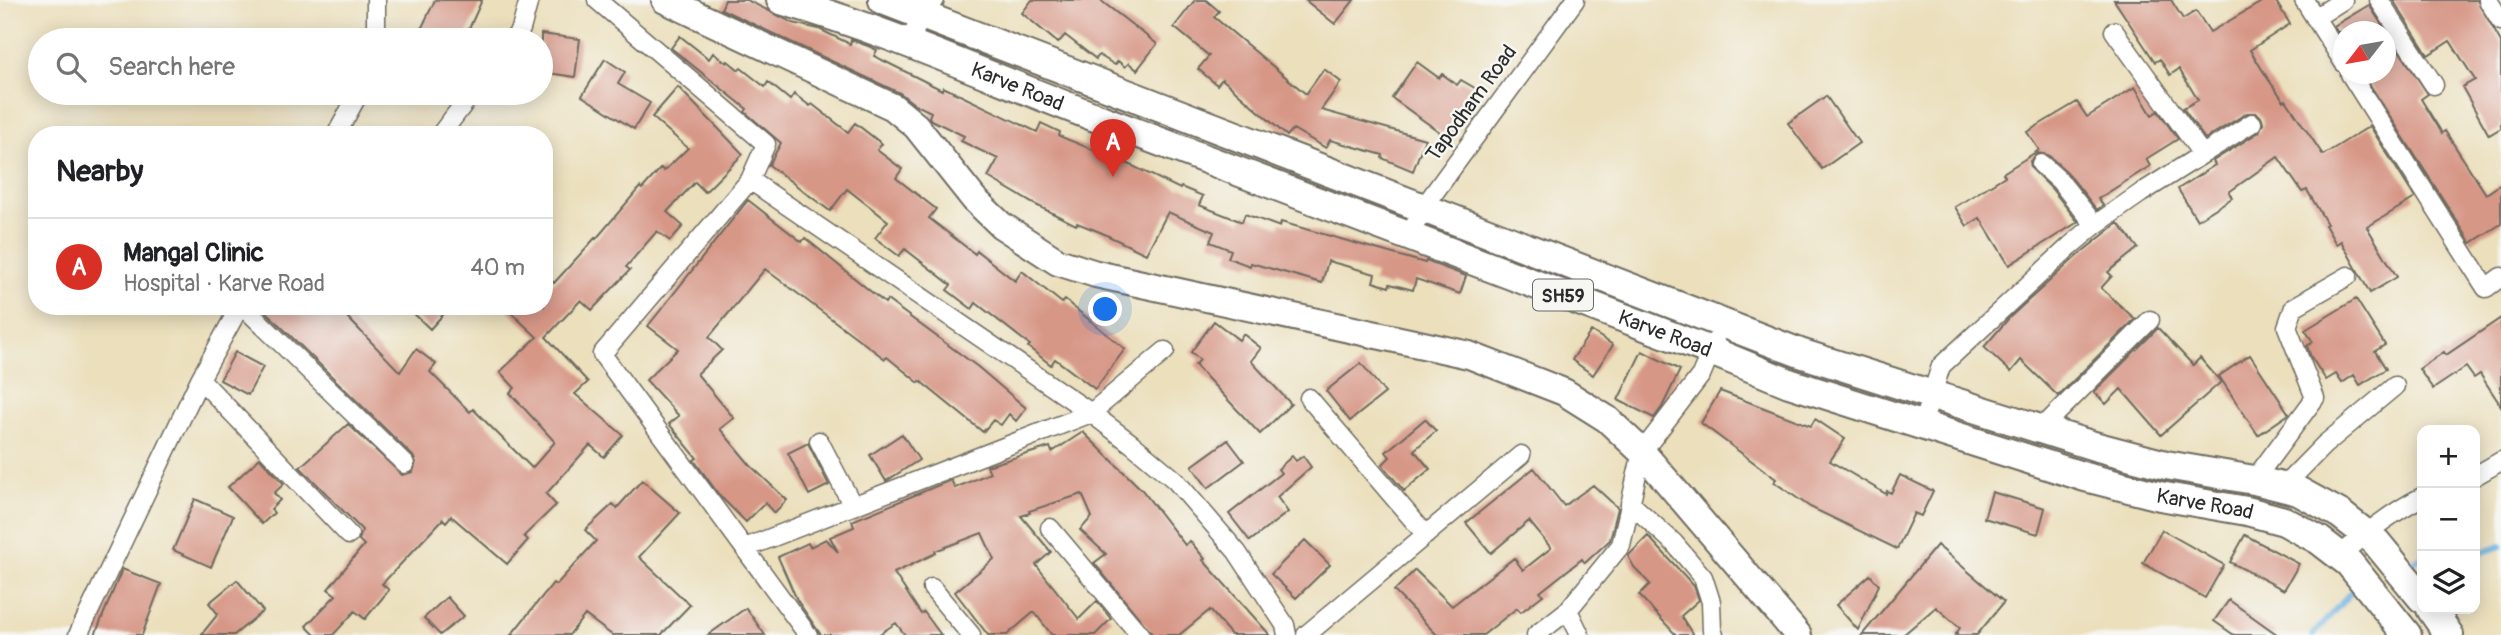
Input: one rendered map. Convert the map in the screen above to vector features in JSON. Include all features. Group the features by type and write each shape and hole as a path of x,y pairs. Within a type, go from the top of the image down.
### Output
{"main road":[{"name":"Karve Road","path":"781,0 909,44 1711,351 1788,383 2097,480 2160,496 2247,511 2284,521 2319,540 2344,559 2407,635"},
{"name":"Karve Road","path":"883,0 929,7 1423,208 1800,353 2041,429 2166,465 2254,480 2298,491 2340,514 2371,538 2414,587"},
{"path":"2434,614 2449,635"}],"street":[{"path":"376,0 376,28"},
{"path":"521,28 529,0"},
{"path":"597,0 766,144 750,180 602,354 808,635"},
{"path":"665,0 893,107 916,126 974,199 1001,225 1058,262 1096,274 1469,355 1564,392 1608,419 1642,452 1798,635"},
{"name":"Tapodham Road","path":"1409,237 1423,208 1575,0"},
{"path":"2304,0 2333,47"},
{"path":"2315,18 2343,0"},
{"path":"2379,0 2434,85"},
{"path":"2488,0 2501,21"},
{"path":"909,44 929,7"},
{"path":"2114,31 2202,154"},
{"path":"2356,84 2486,288 2501,277"},
{"path":"341,126 352,105"},
{"path":"447,126 463,105"},
{"path":"1922,425 1941,366 2095,225 2252,123"},
{"path":"2040,164 2059,180 2095,225"},
{"path":"750,180 1091,414 1175,480 1237,551 1285,625 1287,635"},
{"path":"2254,480 2315,398 2287,327 2294,307 2348,275"},
{"path":"78,635 200,379 236,315"},
{"path":"250,315 405,464"},
{"path":"2041,429 2150,320"},
{"path":"1536,635 1568,610 1621,545 1642,452 1700,375 1722,323"},
{"path":"745,548 1091,414 1165,351"},
{"path":"200,379 349,535"},
{"path":"2283,487 2324,445 2395,386"},
{"path":"1309,398 1426,536"},
{"path":"819,441 853,506"},
{"path":"1306,635 1521,455"},
{"path":"2480,473 2501,460"},
{"path":"2344,559 2406,505 2417,500"},
{"path":"1630,503 1674,543 1703,577 1712,603 1714,635"},
{"path":"1050,528 1140,635"},
{"path":"932,588 971,635"},
{"path":"1568,610 1580,635"}],"building":[{"path":"435,0 482,0 469,28 422,28"},
{"path":"725,0 747,0 793,23 819,29 850,44 851,40 868,46 877,50 874,56 942,90 943,87 1037,132 1041,123 1060,132 1059,136 1103,154 1104,152 1180,189 1181,187 1203,196 1199,205 1242,222 1245,214 1280,227 1281,222 1425,263 1426,261 1466,276 1460,294 1416,279 1413,290 1390,284 1389,287 1373,282 1375,274 1328,261 1322,283 1251,263 1250,266 1228,258 1231,250 1210,242 1214,232 1168,212 1146,254 1100,232 1077,223 1076,225 988,177 998,159 961,141 964,136 931,120 931,112 900,93 721,9"},
{"path":"1032,0 1100,0 1157,44 1137,70 1129,63 1125,67 1118,61 1115,65 1099,55 1096,59 1065,35 1058,43 1022,13"},
{"path":"1195,0 1206,0 1219,11 1214,17 1306,94 1324,69 1341,82 1321,110 1425,139 1413,171 1382,158 1383,155 1330,140 1326,148 1293,129 1287,136 1222,79 1217,85 1198,69 1209,56 1174,27"},
{"path":"1305,0 1354,0 1335,24"},
{"path":"2114,0 2171,0 2183,19 2196,11 2210,32 2265,0 2275,0 2290,24 2250,50 2268,79 2284,101 2286,100 2323,155 2370,126 2415,198 2367,227 2397,277 2370,293 2341,241 2336,244 2307,190 2302,192 2278,157 2229,192 2232,198 2197,220 2178,189 2215,165 2213,161 2259,132 2262,118 2257,113 2247,113 2205,139 2183,108 2198,100 2179,69 2170,75 2160,59 2155,62"},
{"path":"2393,0 2477,0 2501,42 2501,128 2489,135 2462,87 2475,80 2450,41 2428,55"},
{"path":"2369,5 2380,21 2342,21"},
{"path":"553,36 580,39 575,77 553,74"},
{"path":"680,36 709,59 713,53 739,70 741,68 765,87 768,82 790,100 794,94 810,106 812,104 848,132 855,123 882,144 877,150 902,169 896,178 936,209 929,218 1015,281 1022,271 1062,303 1065,300 1125,349 1095,389 1055,359 1051,365 976,303 972,309 947,290 951,285 905,249 899,256 875,238 888,221 847,189 830,211 769,165 781,143 745,112 747,109 671,48"},
{"path":"2396,46 2428,94 2421,99 2486,194 2501,184 2501,224 2471,243 2369,84 2396,84"},
{"path":"605,59 625,72 618,84 650,103 634,129 582,96"},
{"path":"1417,62 1439,78 1442,74 1457,85 1461,80 1480,91 1451,140 1392,98"},
{"path":"678,87 743,154 705,192 695,182 667,212 683,226 670,241 657,231 626,267 630,270 592,310 581,300 546,337 588,382 575,394 623,435 604,457 590,445 546,494 556,505 524,536 528,540 507,564 451,516 446,522 443,519 382,584 389,590 365,619 355,611 333,635 315,635 306,626 336,595 328,589 364,545 359,540 362,530 300,467 348,424 402,475 413,472 416,462 413,456 269,315 351,315 348,318 400,372 416,349 436,364 430,372 470,412 473,409 532,468 555,442 510,393 515,388 500,372 537,337 514,315 553,315 553,282 596,239 640,187 642,189 661,168 664,171 688,148 652,117"},
{"path":"2135,87 2152,115 2158,111 2178,139 2146,159 2150,166 2098,199 2103,205 2097,210 2067,172 2048,155 2038,153 2030,161 2031,168 2078,222 2009,265 1980,218 1967,226 1955,207 2005,176 2003,173 2039,150 2027,132 2077,102 2087,117"},
{"path":"1826,96 1859,143 1822,169 1788,123"},
{"path":"748,200 802,242 805,238 885,303 887,300 978,367 1026,408 1016,421 1009,414 1001,425 993,420 983,432 920,381 919,383 887,357 885,359 765,269 709,337 722,350 697,374 734,418 720,429 751,466 787,500 774,513 765,503 746,522 719,495 694,460 697,458 669,424 679,416 646,380 678,349 648,326"},
{"path":"2118,223 2138,248 2108,272 2112,276 2101,288 2135,319 2058,396 2021,360 2011,372 1984,347 2009,318 2078,255"},
{"path":"2356,299 2385,345 2375,351 2386,369 2360,385 2354,375 2342,383 2336,374 2326,380 2311,357 2307,346 2313,342 2305,330"},
{"path":"415,315 443,315 430,329"},
{"path":"2501,318 2501,406 2480,374 2474,378 2466,367 2433,389 2419,369 2444,352 2446,355"},
{"path":"1214,321 1239,340 1243,334 1261,348 1251,361 1291,404 1260,434 1195,365 1200,360 1191,352"},
{"path":"2158,328 2193,365 2200,358 2221,382 2161,435 2121,389 2106,404 2094,392"},
{"path":"1591,331 1613,345 1593,375 1572,360"},
{"path":"1642,351 1680,370 1654,418 1618,400"},
{"path":"235,352 263,367 248,395 220,380"},
{"path":"2250,355 2289,414 2258,435 2219,376"},
{"path":"1361,363 1385,393 1350,421 1326,391"},
{"path":"1720,391 1811,426 1815,419 1845,439 1830,461 1886,494 1887,491 1891,493 1900,475 1933,491 1921,516 1914,513 1897,549 1810,507 1774,482 1776,479 1701,423"},
{"path":"1425,419 1436,431 1414,450 1430,469 1404,491 1382,465 1390,457 1386,452"},
{"path":"1083,432 1142,490 1185,545 1190,541 1205,559 1203,560 1270,635 1231,635 1210,610 1179,635 1153,635 1094,563 1106,554 1080,530 1092,517 1082,494 1021,516 1051,552 1036,565 1079,619 1097,601 1111,619 1095,635 1052,635 1034,612 1007,635 988,635 955,592 994,559 982,533 935,551 936,553 894,573 921,614 924,612 941,635 905,635 896,623 878,635 821,635 797,600 778,557 808,543 810,547 826,539 838,552 830,537 854,527 852,521 951,480 955,488 990,473 987,466 1050,447 1052,452"},
{"path":"902,434 919,460 886,481 870,455"},
{"path":"1228,440 1244,461 1208,488 1192,466"},
{"path":"808,443 829,485 809,495 788,453"},
{"path":"1292,456 1296,461 1303,456 1311,467 1277,497 1288,512 1250,541 1229,514 1281,473 1278,469"},
{"path":"260,458 284,484 274,493 280,500 271,509 274,513 262,524 228,487"},
{"path":"1534,468 1564,506 1593,485 1618,508 1610,540 1585,563 1582,559 1540,592 1543,595 1521,612 1517,608 1483,635 1437,635 1394,591 1415,570 1452,606 1514,558 1523,570 1551,548 1529,521 1491,553 1466,523"},
{"path":"642,480 680,513 639,557 690,605 661,635 612,635 585,615 569,635 511,635 553,583 556,585 596,541 585,530 613,504 617,508"},
{"path":"1992,492 2045,508 2038,534 1984,518"},
{"path":"195,499 233,516 211,567 173,550"},
{"path":"2162,530 2224,565 2205,598 2143,563"},
{"path":"2245,535 2299,564 2284,590 2230,562"},
{"path":"1648,536 1694,586 1699,600 1681,616 1693,635 1676,635 1639,595 1650,584 1628,556"},
{"path":"1305,540 1330,565 1296,598 1271,574"},
{"path":"1937,545 2004,602 1977,635 1955,635 1960,628 1936,607 1903,635 1862,635"},
{"path":"122,569 161,584 142,635 95,635"},
{"path":"1870,575 1879,585 1858,630 1836,605"},
{"path":"237,580 263,611 234,635 201,635 218,614 209,603"},
{"path":"447,597 464,616 440,635 424,618"},
{"path":"2229,600 2278,635 2234,635 2214,621"},
{"path":"746,608 765,635 708,635"}],"waterway":[{"path":"2480,553 2501,546"},
{"path":"2405,566 2417,560"},
{"path":"2313,635 2351,592 2361,587"}],"place":[{"name":"Mangal Clinic","path":"1113,177"}]}
